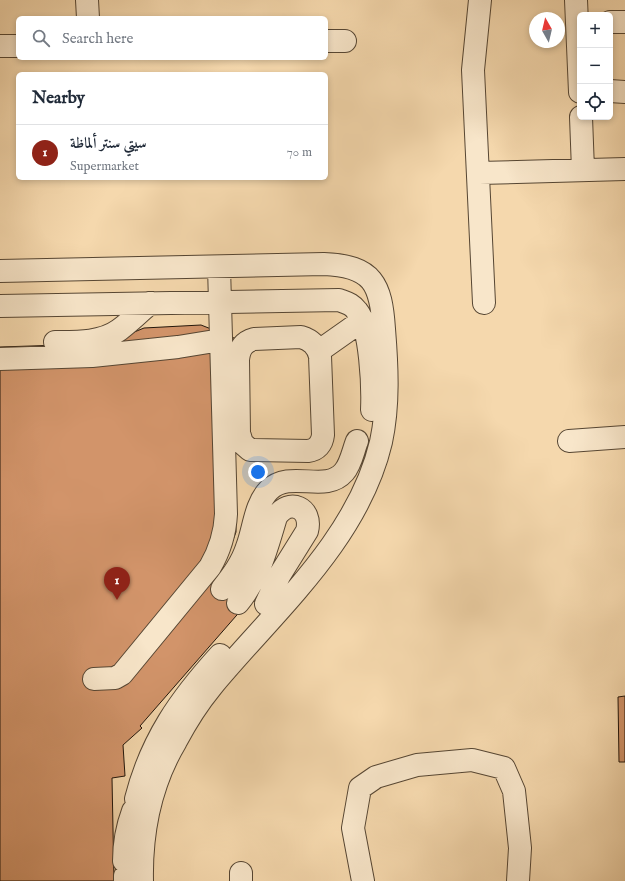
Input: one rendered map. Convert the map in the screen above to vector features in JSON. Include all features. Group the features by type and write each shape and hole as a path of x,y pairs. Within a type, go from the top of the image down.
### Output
{"street":[{"path":"87,0 88,16"},
{"path":"480,0 473,70 484,303"},
{"path":"576,0 578,12"},
{"path":"613,22 625,22"},
{"path":"0,46 16,46"},
{"path":"579,48 580,84"},
{"path":"613,91 625,92"},
{"path":"581,120 583,170"},
{"path":"479,174 625,169"},
{"path":"0,271 342,265 363,273 372,282 379,293 382,305 387,366 385,416 375,465 359,503 305,580 212,686 175,741 164,762 149,807 144,830 142,854 129,876"},
{"path":"94,680 115,678 122,674 210,567 220,548 226,514 219,266"},
{"path":"0,306 339,300 352,304 363,320 367,336 371,369 372,406 371,426 363,464 346,499 320,540 266,604 199,678 174,711 157,742 145,769 134,811 131,832 129,876"},
{"path":"0,345 97,340 119,331 150,303"},
{"path":"319,351 363,320"},
{"path":"301,338 312,342 319,351 323,434 320,444 313,450 308,451 255,451 245,447 239,433 238,354 241,348 249,340 254,339 301,338"},
{"path":"0,359 99,356 171,348 221,340"},
{"path":"226,593 247,547 259,506 263,497 269,490 284,482 292,480 324,482 332,480 344,471 359,436 368,397 371,369"},
{"path":"569,441 625,437"},
{"path":"226,593 248,569 255,554 270,506 283,495 292,493 300,494 309,497 315,503 320,510 322,520 320,540"},
{"path":"226,593 254,580 260,568 276,517 281,511 288,507 295,507 303,510 308,516 309,524 307,531 279,576 266,604"},
{"path":"363,881 353,828 360,788 376,777 417,765 472,760 504,768 514,791 520,848 518,881"}],"building":[{"path":"201,325 239,340 233,355 236,532 227,556 211,579 243,608 140,726 142,728 123,745 125,776 112,778 114,881 0,881 0,347 92,344 110,342 144,328"},
{"path":"625,696 625,762 619,762 618,697"}],"place":[{"name":"سيتي سنتر ألماظة","path":"117,600"}]}
